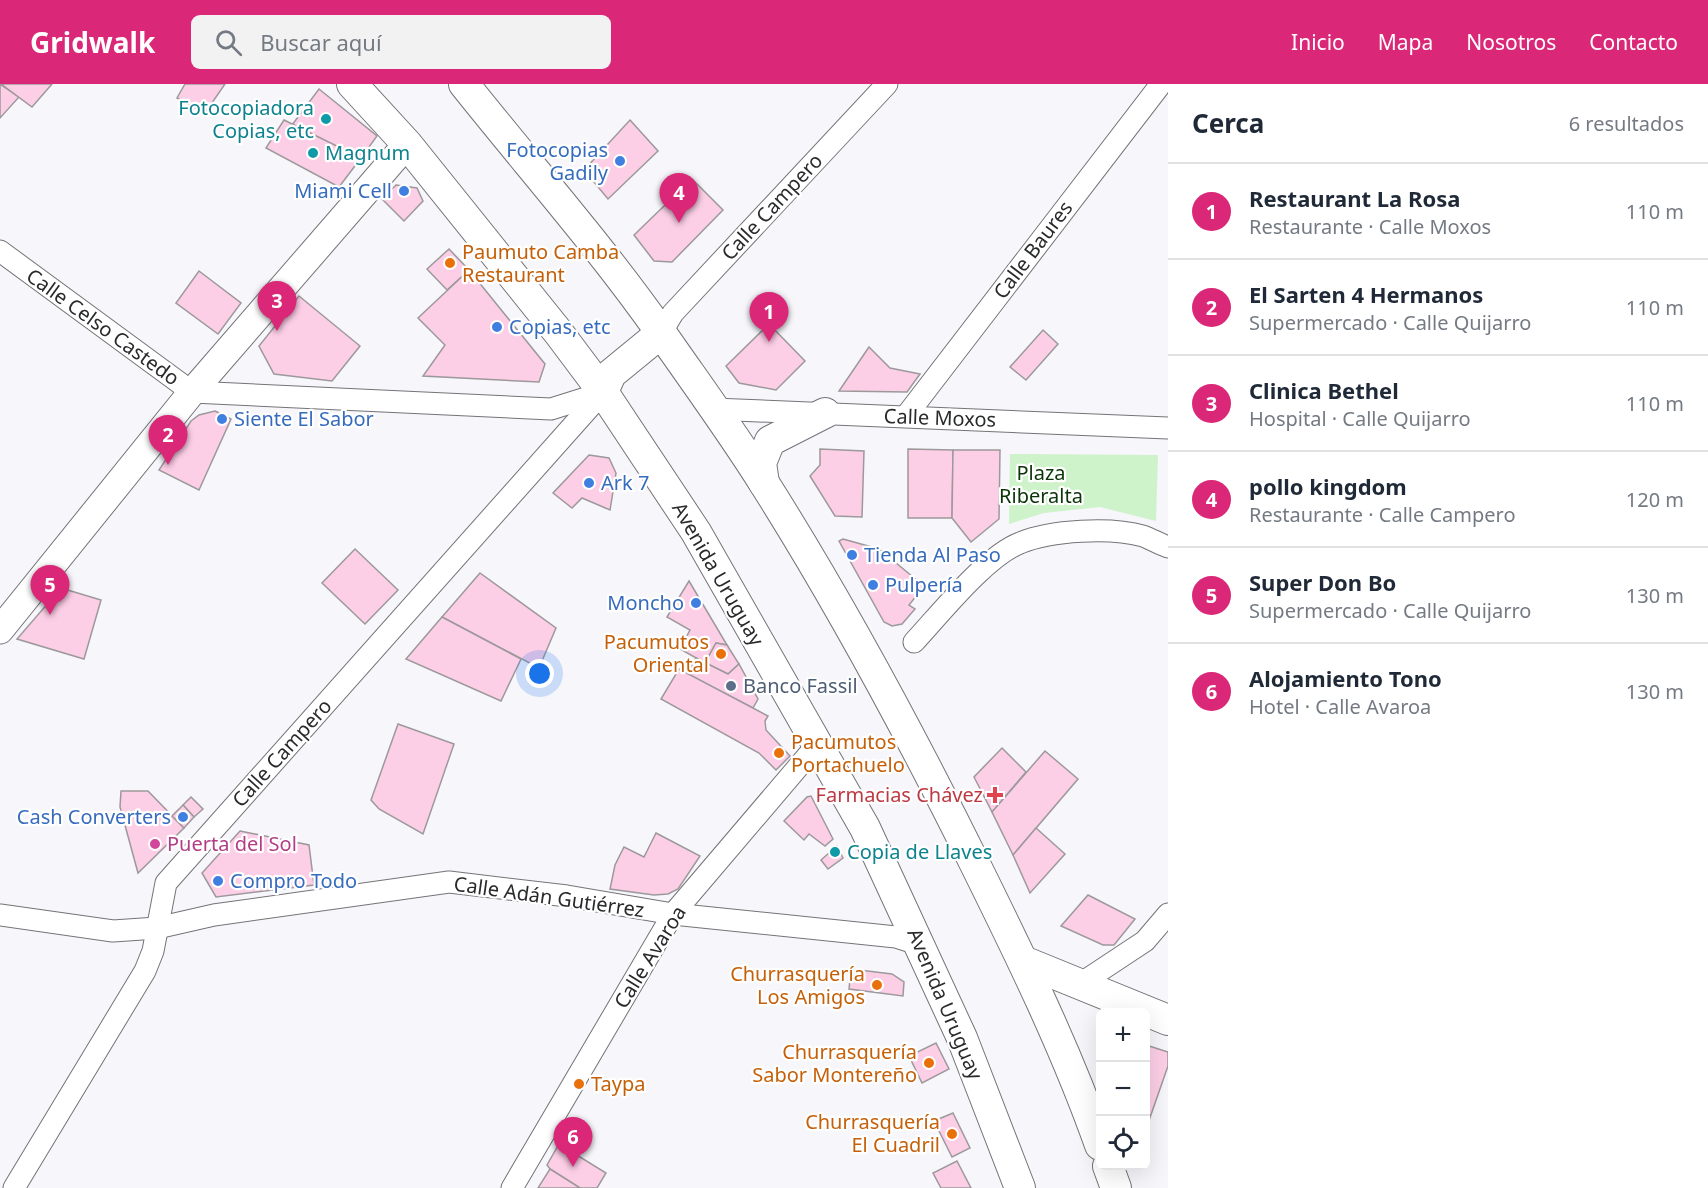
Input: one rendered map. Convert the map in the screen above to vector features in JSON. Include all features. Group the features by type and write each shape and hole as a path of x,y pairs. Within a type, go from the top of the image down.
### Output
{"main road":[{"name":"Avenida Uruguay","path":"352,84 407,144 558,332 603,392 696,532 816,746 865,828 962,1038 1020,1188"},
{"path":"464,84 661,333 764,483 879,678 931,775 1023,961 1096,1131"},
{"path":"603,392 610,374 661,333"},
{"path":"764,483 761,463 770,441 825,413"},
{"path":"1023,961 1168,1020"},
{"path":"1109,1170 1116,1188"}],"street":[{"name":"Calle Campero","path":"661,333 673,313 887,84"},
{"name":"Calle Baures","path":"906,416 1161,84"},
{"path":"0,630 192,392 407,144"},
{"name":"Calle Celso Castedo","path":"0,251 192,392 551,409 603,392"},
{"name":"Calle Campero","path":"14,1188 145,971 153,951 166,883 603,392"},
{"name":"Calle Moxos","path":"713,409 1168,428"},
{"path":"914,642 994,560 1020,543 1050,536 1113,532 1143,536 1168,547"},
{"name":"Calle Avaroa","path":"512,1188 673,914 816,746"},
{"name":"Calle Adán Gutiérrez","path":"0,915 113,931 157,928 214,915 449,882 567,896 673,914 896,937 921,945"},
{"path":"1080,984 1145,941 1168,914"}],"green space":[{"name":"Plaza Riberalta","path":"1010,454 1158,455 1156,521 1100,507 1044,513 1009,524"}],"building":[{"path":"0,84 19,97 0,118"},
{"path":"1,84 52,84 32,107"},
{"path":"185,84 225,84 205,113 177,98"},
{"name":"Fotocopiadora Copias, etc","path":"319,89 377,136 361,158 292,125"},
{"name":"Magnum","path":"284,120 361,158 339,187 266,148"},
{"name":"Fotocopias Gadily","path":"630,120 658,151 608,199 584,170"},
{"path":"692,179 723,210 672,262 654,261 634,235"},
{"path":"396,185 417,188 423,201 404,221 382,199"},
{"path":"449,249 469,270 447,290 427,269"},
{"path":"469,270 545,364 539,382 423,376 445,345 418,318"},
{"path":"199,271 241,303 218,334 176,303"},
{"path":"299,296 360,346 332,381 274,374 259,346"},
{"path":"769,324 805,361 776,390 739,383 726,366"},
{"path":"1043,330 1058,344 1026,380 1010,367"},
{"path":"869,347 890,368 920,374 907,392 839,391"},
{"path":"215,411 231,419 199,490 159,470 191,421 199,415"},
{"path":"820,449 864,451 862,517 835,516 810,476 820,465"},
{"path":"908,449 953,450 952,518 908,518"},
{"path":"953,450 1000,450 999,519 971,542 952,518"},
{"name":"Ark 7","path":"589,455 609,458 616,473 610,510 582,498 572,508 553,493"},
{"path":"843,539 879,549 924,586 909,605 915,609 902,624 892,626 884,622 839,541"},
{"path":"355,549 398,590 365,624 322,583"},
{"path":"480,573 556,628 539,668 442,617"},
{"path":"689,581 727,645 716,643 705,663 680,649 690,630 667,617"},
{"path":"61,588 101,600 84,659 17,639"},
{"path":"442,617 521,659 501,701 406,659"},
{"name":"Pacumutos Oriental","path":"716,643 727,645 739,664 728,674 705,663"},
{"name":"Banco Fassil","path":"696,658 728,674 739,664 758,699 753,708 687,674"},
{"path":"679,669 768,716 765,721 766,730 790,756 776,770 759,753 661,699"},
{"path":"398,724 454,744 423,834 379,809 371,800"},
{"name":"Farmacias Chávez","path":"1002,748 1026,772 992,812 974,777"},
{"path":"1045,751 1078,779 1013,855 992,812"},
{"path":"121,791 148,791 184,828 138,873 120,807"},
{"path":"811,796 833,839 825,846 809,834 804,840 784,821 807,797"},
{"path":"191,797 203,809 194,817 183,805"},
{"name":"Cash Converters","path":"183,805 194,817 184,828 172,816"},
{"path":"1036,828 1065,854 1030,893 1013,855"},
{"path":"240,831 309,845 314,885 216,897 202,873"},
{"path":"656,833 700,856 678,889 668,894 654,895 610,889 615,865 624,847 644,857"},
{"name":"Copia de Llaves","path":"837,846 843,858 828,869 821,860"},
{"path":"1088,895 1135,919 1114,945 1103,945 1061,926"},
{"name":"Churrasquería Los Amigos","path":"851,969 892,974 904,982 903,996 849,989"},
{"name":"Churrasquería Sabor Montereño","path":"936,1043 949,1069 922,1083 909,1056"},
{"path":"1150,1046 1168,1052 1168,1066 1150,1118"},
{"name":"Churrasquería El Cuadril","path":"953,1113 970,1148 952,1157 934,1121"},
{"path":"559,1144 606,1173 597,1188 580,1188 550,1169 547,1165"},
{"path":"957,1161 971,1188 941,1188 933,1173"},
{"path":"550,1169 580,1188 538,1188"}],"place":[{"name":"Fotocopiadora Copias, etc","path":"326,119"},
{"name":"Magnum","path":"313,153"},
{"name":"Fotocopias Gadily","path":"620,161"},
{"name":"Miami Cell","path":"404,191"},
{"name":"pollo kingdom","path":"679,223"},
{"name":"Paumuto Camba Restaurant","path":"450,263"},
{"name":"Copias, etc","path":"497,327"},
{"name":"Clinica Bethel","path":"277,331"},
{"name":"Restaurant La Rosa","path":"769,342"},
{"name":"Siente El Sabor","path":"222,419"},
{"name":"El Sarten 4 Hermanos","path":"168,465"},
{"name":"Ark 7","path":"589,483"},
{"name":"Tienda Al Paso","path":"852,555"},
{"name":"Pulpería","path":"873,585"},
{"name":"Moncho","path":"696,603"},
{"name":"Super Don Bo","path":"50,615"},
{"name":"Pacumutos Oriental","path":"721,654"},
{"name":"Banco Fassil","path":"731,686"},
{"name":"Pacumutos Portachuelo","path":"779,753"},
{"name":"Farmacias Chávez","path":"995,795"},
{"name":"Cash Converters","path":"183,817"},
{"name":"Puerta del Sol","path":"155,844"},
{"name":"Copia de Llaves","path":"835,852"},
{"name":"Compro Todo","path":"218,881"},
{"name":"Churrasquería Los Amigos","path":"877,985"},
{"name":"Churrasquería Sabor Montereño","path":"929,1063"},
{"name":"Taypa","path":"579,1084"},
{"name":"Churrasquería El Cuadril","path":"952,1134"},
{"name":"Alojamiento Tono","path":"573,1167"}]}
